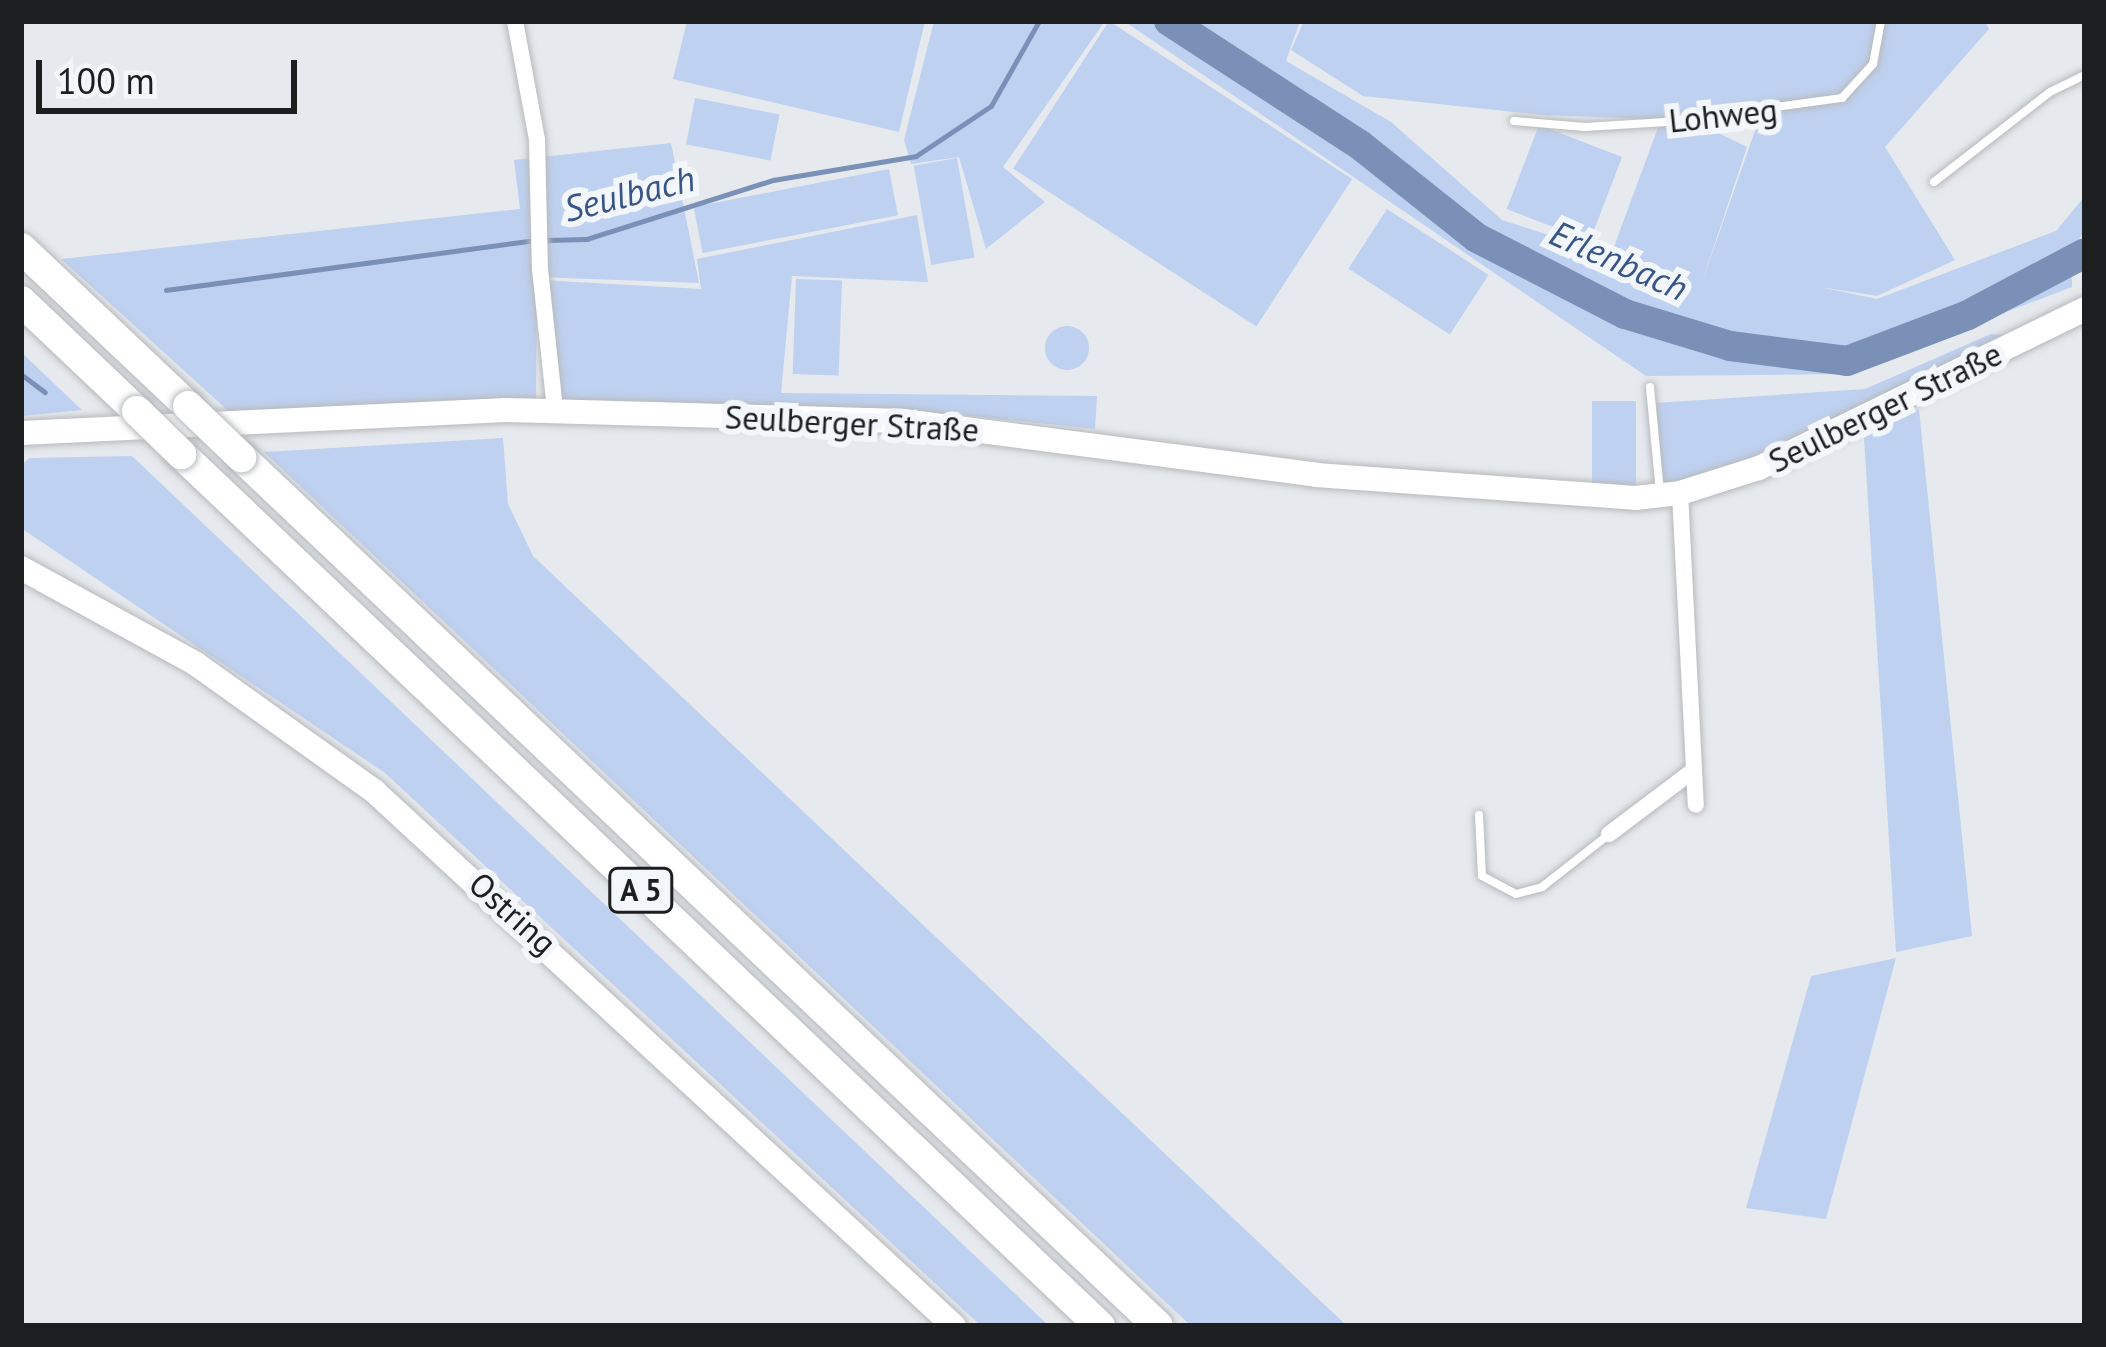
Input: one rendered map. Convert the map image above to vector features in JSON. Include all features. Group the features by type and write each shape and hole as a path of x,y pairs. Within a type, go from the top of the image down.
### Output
{"highway":[{"name":"A 5","path":"21,248 1157,1326"},
{"name":"A 5","path":"21,301 1100,1326"}],"street":[{"path":"515,21 537,140 539,260 555,410"},
{"name":"Seulberger Straße","path":"21,433 555,410 903,421 1316,475 1670,495 1798,451 2085,309"},
{"path":"1670,495 1696,806"},
{"name":"Ostring","path":"24,567 196,664 374,791 494,894 953,1326"},
{"path":"1609,834 1694,770"}],"lane":[{"name":"Lohweg","path":"1514,121 1646,123 1842,98 1873,64 1881,21"},
{"path":"1934,182 2050,92 2085,74"},
{"path":"1650,387 1670,495"},
{"path":"1479,815 1482,876 1516,894 1542,887 1609,834"}],"shaded area":[{"path":"687,21 925,21 899,132 673,79"},
{"path":"934,21 1105,21 1003,167 1045,202 986,249 959,157 911,164 904,140"},
{"path":"1109,21 1352,179 1256,327 1013,169"},
{"path":"1124,21 1300,21 1286,61 1391,122 1502,220 1675,276 1612,252 1659,125 1706,127 1747,147 1701,285 1757,125 1785,124 1542,115 1363,96 1291,50 1304,21 1985,21 1989,29 1885,147 1955,260 1877,296 1820,287 1877,299 2056,231 2085,196 2085,231 2071,249 2072,287 1842,374 1646,376"},
{"path":"695,98 779,114 770,161 686,144"},
{"path":"1539,125 1622,157 1590,241 1507,209"},
{"path":"671,143 699,283 537,277 536,401 234,416 61,259 520,209 514,160"},
{"path":"957,158 975,257 931,265 914,166"},
{"path":"889,169 898,215 703,253 694,207"},
{"path":"1387,209 1488,275 1450,334 1348,269"},
{"path":"917,215 928,282 792,276 781,393 1097,396 1095,429 901,409 558,401 540,280 701,289 697,259"},
{"path":"796,279 842,281 839,376 793,374"},
{"path":"1067,326 1083,332 1089,348 1083,364 1067,370 1051,364 1045,348 1051,332"},
{"path":"1991,334 2035,338 1803,459 1723,493 1665,504 1656,403 1865,389"},
{"path":"21,352 82,410 21,416"},
{"path":"1592,401 1636,401 1636,493 1592,493"},
{"path":"1919,409 1972,936 1896,952 1864,438"},
{"path":"503,438 508,504 533,556 1347,1326 1191,1326 264,452"},
{"path":"132,456 1049,1326 981,1326 385,773 21,528 21,465 30,458"},
{"path":"1896,958 1826,1219 1746,1208 1811,976"}],"waterway":[{"name":"Seulbach","path":"546,240 587,239 773,180 916,156 991,106 1039,21"},
{"name":"Erlenbach","path":"1169,21 1360,145 1477,238 1625,314 1730,346 1847,361 1968,315 2085,253"},
{"name":"Seulbach","path":"166,290 534,240"},
{"name":"Seulbach","path":"21,374 45,392"}]}
